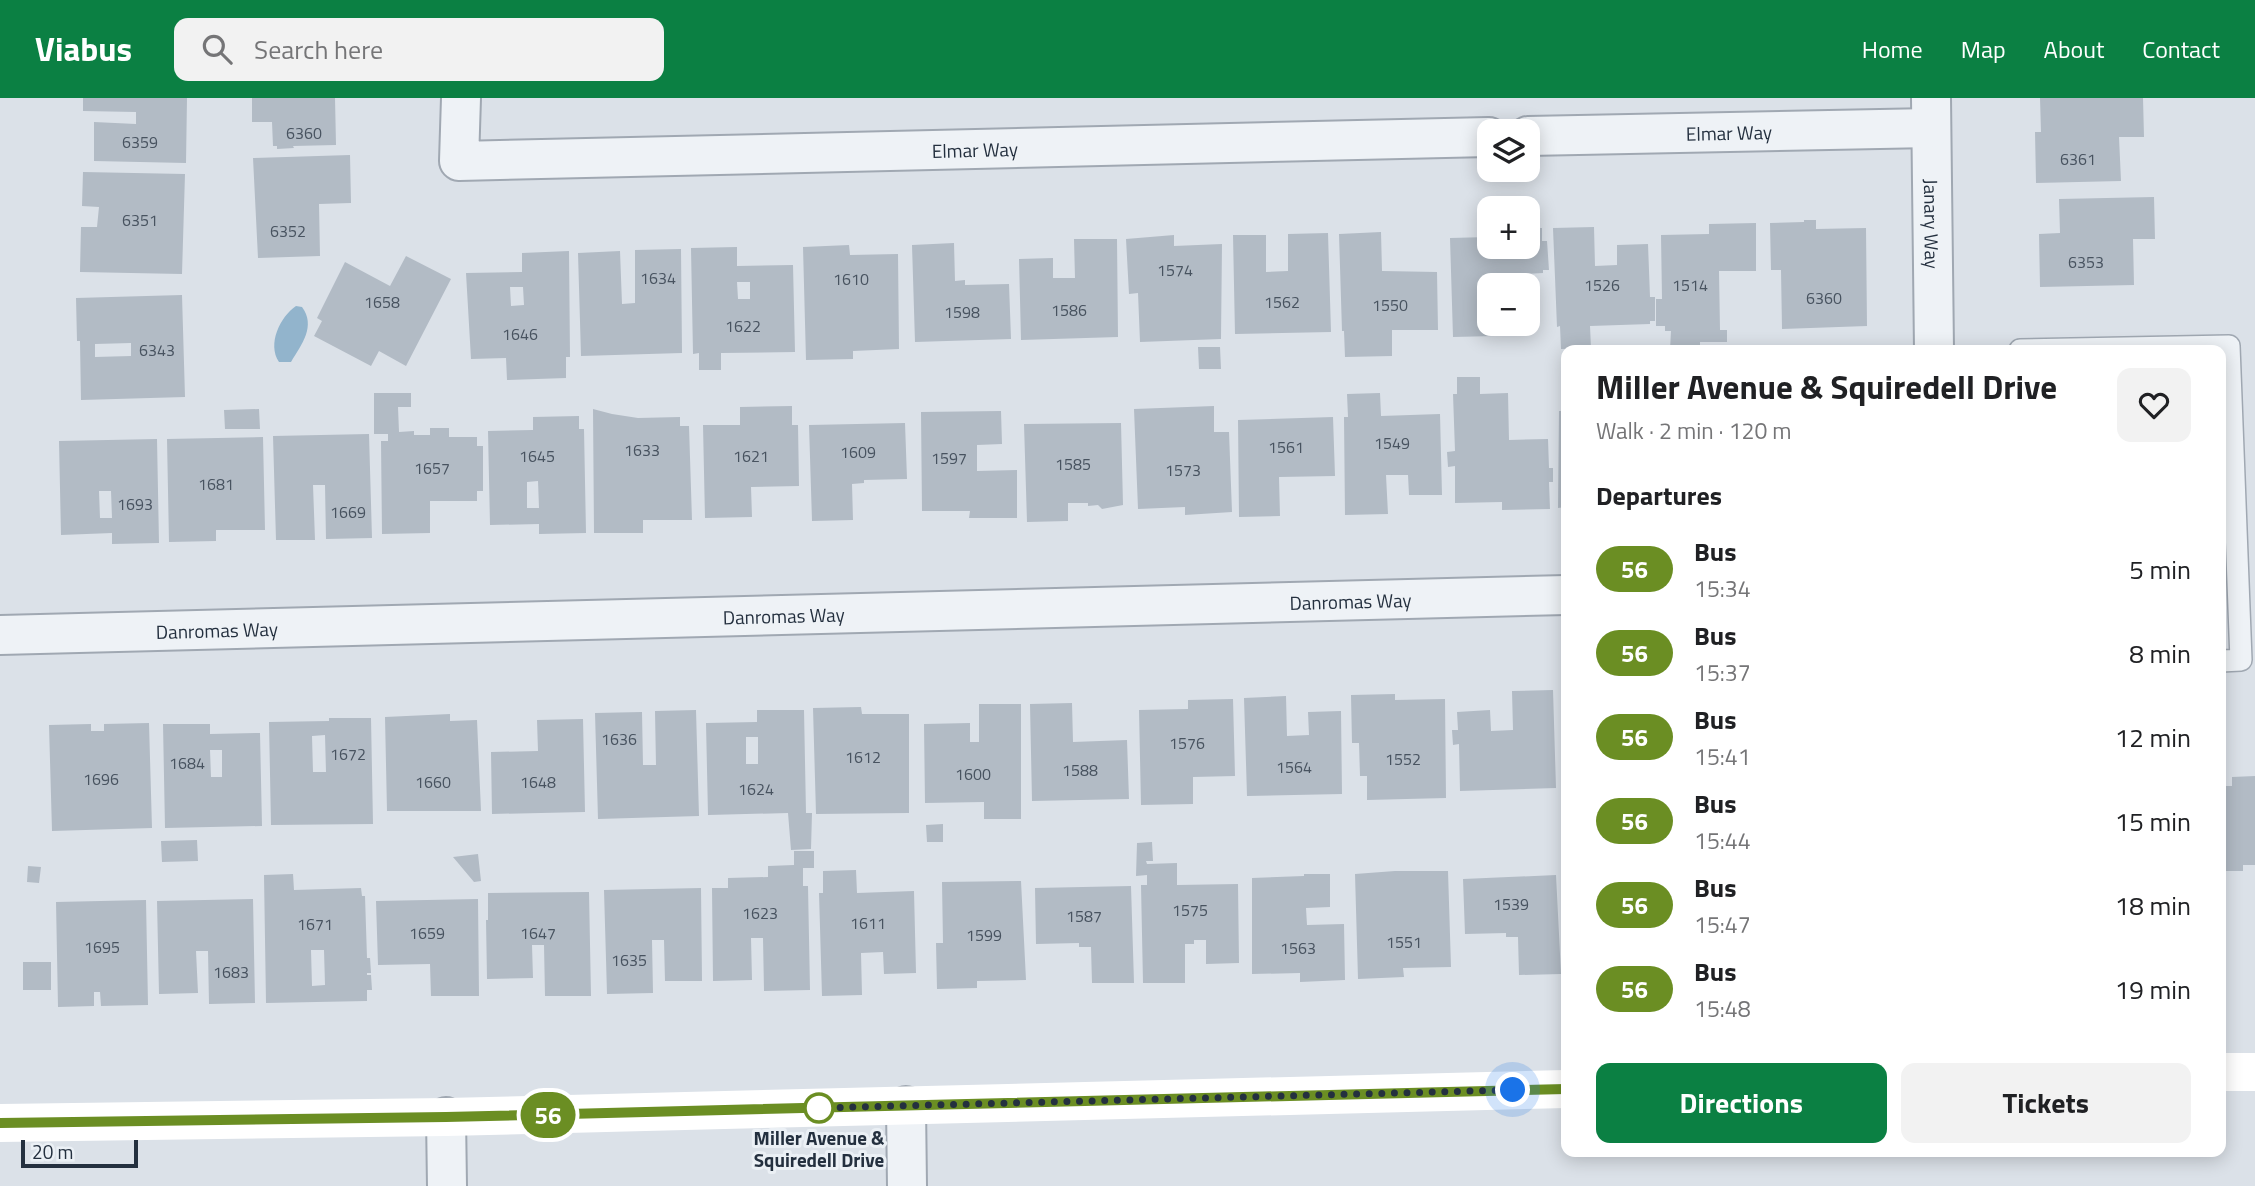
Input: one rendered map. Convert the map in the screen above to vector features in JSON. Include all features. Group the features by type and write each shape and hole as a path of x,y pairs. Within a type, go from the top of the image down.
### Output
{"main road":[{"path":"2226,1072 2255,1072"},
{"path":"0,1123 446,1117 1561,1089"}],"street":[{"name":"Elmar Way","path":"461,98 460,161 1477,137"},
{"name":"Elmar Way","path":"1540,135 1931,113"},
{"name":"Janary Way","path":"1931,113 1934,345"},
{"name":"Danromas Way","path":"0,635 1561,595"},
{"path":"906,1106 907,1186"},
{"path":"446,1117 447,1186"}],"lane":[{"path":"2226,346 2229,346 2241,660 2226,662"}],"water":[{"path":"296,306 302,307 306,314 306,335 291,362 279,362 274,347 277,331 285,317"}],"building":[{"path":"83,98 187,98 186,163 94,161 94,122 136,124 136,112 83,111"},
{"path":"252,98 335,98 336,145 277,149 277,146 273,146 272,122 252,122"},
{"path":"2040,98 2143,98 2144,137 2119,137 2121,181 2036,183 2035,132 2041,132"},
{"path":"350,155 351,203 319,204 320,256 258,258 253,158"},
{"path":"83,172 185,174 182,274 80,272 81,227 97,227 99,207 82,206"},
{"path":"2154,197 2155,239 2133,239 2134,285 2040,287 2039,234 2060,233 2059,199"},
{"path":"1816,220 1816,229 1866,228 1867,326 1782,329 1781,270 1771,270 1770,223"},
{"path":"1756,223 1756,271 1719,271 1720,330 1727,330 1727,342 1670,345 1671,331 1665,331 1665,326 1656,326 1656,299 1662,299 1661,235 1709,234 1709,224"},
{"path":"1594,227 1595,266 1617,265 1617,245 1648,244 1650,297 1655,297 1655,321 1650,321 1650,324 1590,326 1591,345 1561,345 1561,349 1560,326 1557,327 1553,228"},
{"path":"1542,228 1542,241 1547,241 1549,270 1540,273 1477,273 1477,336 1492,336 1453,337 1450,238 1477,237 1477,259 1540,259"},
{"path":"1381,232 1382,271 1437,272 1438,330 1392,330 1392,356 1345,357 1339,234"},
{"path":"1328,233 1331,332 1235,334 1233,235 1266,235 1266,272 1288,271 1288,234"},
{"path":"1174,235 1174,246 1222,244 1221,339 1140,342 1138,293 1129,294 1126,239"},
{"path":"1074,239 1117,239 1118,337 1021,340 1019,259 1053,258 1053,278 1075,278"},
{"path":"954,243 955,281 965,280 965,285 1009,284 1011,339 915,342 912,245"},
{"path":"849,245 850,255 898,254 899,349 853,351 853,359 806,360 803,247"},
{"path":"737,247 737,266 793,265 795,352 721,353 721,370 699,370 699,353 693,354 691,248","holes":["737,282 750,282 750,299 738,299"]},
{"path":"681,249 682,353 581,356 578,253 620,251 622,304 635,303 635,250"},
{"path":"569,251 570,357 566,357 566,378 507,380 506,358 471,359 466,273 522,272 522,253","holes":["510,287 523,287 524,305 511,306"]},
{"path":"406,256 451,279 406,366 379,351 371,366 314,336 322,321 317,318 345,262 390,286"},
{"path":"182,295 185,397 81,400 76,298","holes":["131,343 131,356 95,357 95,344"]},
{"path":"1198,347 1220,347 1221,369 1199,369"},
{"path":"1457,377 1480,377 1480,394 1508,393 1509,440 1548,439 1549,468 1553,468 1553,482 1549,482 1550,509 1502,510 1502,502 1455,503 1455,466 1448,467 1447,452 1455,451 1453,394 1457,394"},
{"path":"374,393 411,393 411,407 398,407 399,432 414,431 414,435 430,435 430,428 449,428 449,437 477,437 477,446 483,446 483,491 477,491 477,501 430,501 430,533 382,534 381,441 388,441 388,434 374,434"},
{"path":"1380,393 1381,416 1440,414 1442,495 1409,495 1408,475 1386,475 1388,514 1345,515 1344,417 1348,417 1347,394"},
{"path":"792,406 792,425 798,425 799,486 751,487 752,517 705,518 703,425 740,425 740,407"},
{"path":"1214,406 1214,432 1229,432 1232,512 1185,515 1185,507 1138,509 1134,409"},
{"path":"259,409 260,429 225,429 224,410"},
{"path":"593,409 638,418 680,417 680,426 689,426 692,520 643,520 643,533 594,533"},
{"path":"1001,411 1002,444 977,445 977,471 1017,470 1017,518 969,518 970,511 922,511 921,412"},
{"path":"1559,411 1561,411 1561,508 1558,508"},
{"path":"579,416 579,429 584,429 586,533 539,534 539,524 490,525 488,431 533,430 533,417","holes":["538,481 539,508 527,508 527,482"]},
{"path":"1333,417 1335,476 1279,477 1280,516 1239,517 1238,420"},
{"path":"905,423 907,479 864,480 864,483 852,484 853,520 812,521 809,425"},
{"path":"1121,423 1123,505 1102,509 1098,505 1088,506 1088,503 1068,503 1068,521 1027,522 1024,424"},
{"path":"369,434 372,538 326,539 325,485 313,485 315,540 276,540 273,436"},
{"path":"263,437 265,530 216,530 216,541 169,542 167,439"},
{"path":"157,439 159,543 112,544 112,533 61,535 59,441","holes":["99,491 111,491 112,518 100,518"]},
{"path":"1553,690 1556,788 1460,791 1459,744 1453,745 1452,730 1458,730 1457,712 1490,710 1491,731 1513,730 1512,691"},
{"path":"1395,694 1395,700 1445,699 1446,798 1367,800 1367,776 1360,776 1359,743 1352,743 1351,695"},
{"path":"1286,696 1287,736 1309,735 1308,712 1341,711 1342,794 1247,796 1244,698"},
{"path":"1233,699 1235,776 1193,777 1193,804 1141,805 1139,710 1188,709 1188,700"},
{"path":"1072,703 1073,742 1127,740 1129,799 1032,801 1030,704"},
{"path":"979,704 1021,704 1021,819 984,819 984,802 925,803 924,724 970,723 970,742 979,742"},
{"path":"861,707 862,714 909,714 909,813 816,814 813,708"},
{"path":"696,710 699,816 598,819 595,713 642,712 643,765 656,765 655,711"},
{"path":"757,710 804,710 806,813 812,813 811,849 791,850 788,813 708,815 706,723 757,722","holes":["746,737 758,737 758,764 746,764"]},
{"path":"450,714 450,721 477,720 481,811 387,811 385,717"},
{"path":"329,718 371,718 373,824 271,825 269,722 329,721","holes":["325,735 326,772 313,772 312,736"]},
{"path":"583,719 585,812 492,814 491,752 538,751 537,720"},
{"path":"149,723 152,828 52,831 49,725 91,724 91,731 104,731 104,724"},
{"path":"163,724 210,724 210,734 260,733 262,826 165,828","holes":["210,750 222,750 222,777 211,777"]},
{"path":"2255,776 2255,865 2243,865 2243,871 2226,871 2226,786 2232,786 2232,777"},
{"path":"943,824 943,842 927,842 926,825"},
{"path":"197,840 198,861 162,862 161,841"},
{"path":"1152,842 1153,861 1146,861 1147,864 1177,863 1177,885 1238,884 1239,963 1206,964 1206,940 1194,940 1194,944 1185,944 1185,983 1143,983 1141,885 1147,885 1147,875 1136,876 1137,843"},
{"path":"794,851 814,851 814,868 803,868 803,886 808,886 810,990 764,991 763,938 751,938 752,980 713,981 712,888 728,888 728,878 768,877 768,866 794,865"},
{"path":"478,854 481,881 474,882 453,857"},
{"path":"28,866 41,867 39,883 27,882"},
{"path":"856,870 857,893 914,891 916,973 884,974 883,952 861,953 862,995 822,996 819,893 823,893 823,871"},
{"path":"1448,871 1451,967 1403,968 1404,977 1358,979 1355,874"},
{"path":"293,874 294,890 361,888 362,896 365,896 367,958 370,958 371,973 367,975 371,975 372,990 367,990 367,1001 266,1003 264,875","holes":["311,950 324,950 325,985 312,986"]},
{"path":"1330,874 1330,907 1306,908 1307,925 1344,924 1345,980 1300,982 1300,973 1252,974 1252,878"},
{"path":"1556,875 1561,974 1519,975 1518,937 1506,937 1506,933 1465,934 1463,879"},
{"path":"1021,881 1026,980 977,981 977,988 937,989 936,943 943,943 942,882"},
{"path":"1131,886 1134,983 1092,983 1091,947 1079,947 1079,943 1036,944 1035,888"},
{"path":"701,888 702,981 665,981 664,940 652,940 653,993 607,994 604,890"},
{"path":"589,892 591,996 545,996 544,945 532,945 533,978 487,979 488,893"},
{"path":"253,899 255,1003 209,1004 208,951 196,951 198,993 159,994 157,901"},
{"path":"478,899 479,996 431,996 430,964 378,965 376,901"},
{"path":"146,900 148,1005 101,1006 100,992 94,992 94,1006 58,1007 56,902"},
{"path":"23,962 51,962 51,990 23,990"}],"bus line":[{"name":"56","path":"0,1123 446,1117 1561,1089"}],"place":[{"name":"Miller Avenue & Squiredell Drive","path":"819,1108"}],"route":[{"path":"819,1108 1513,1090"}]}
